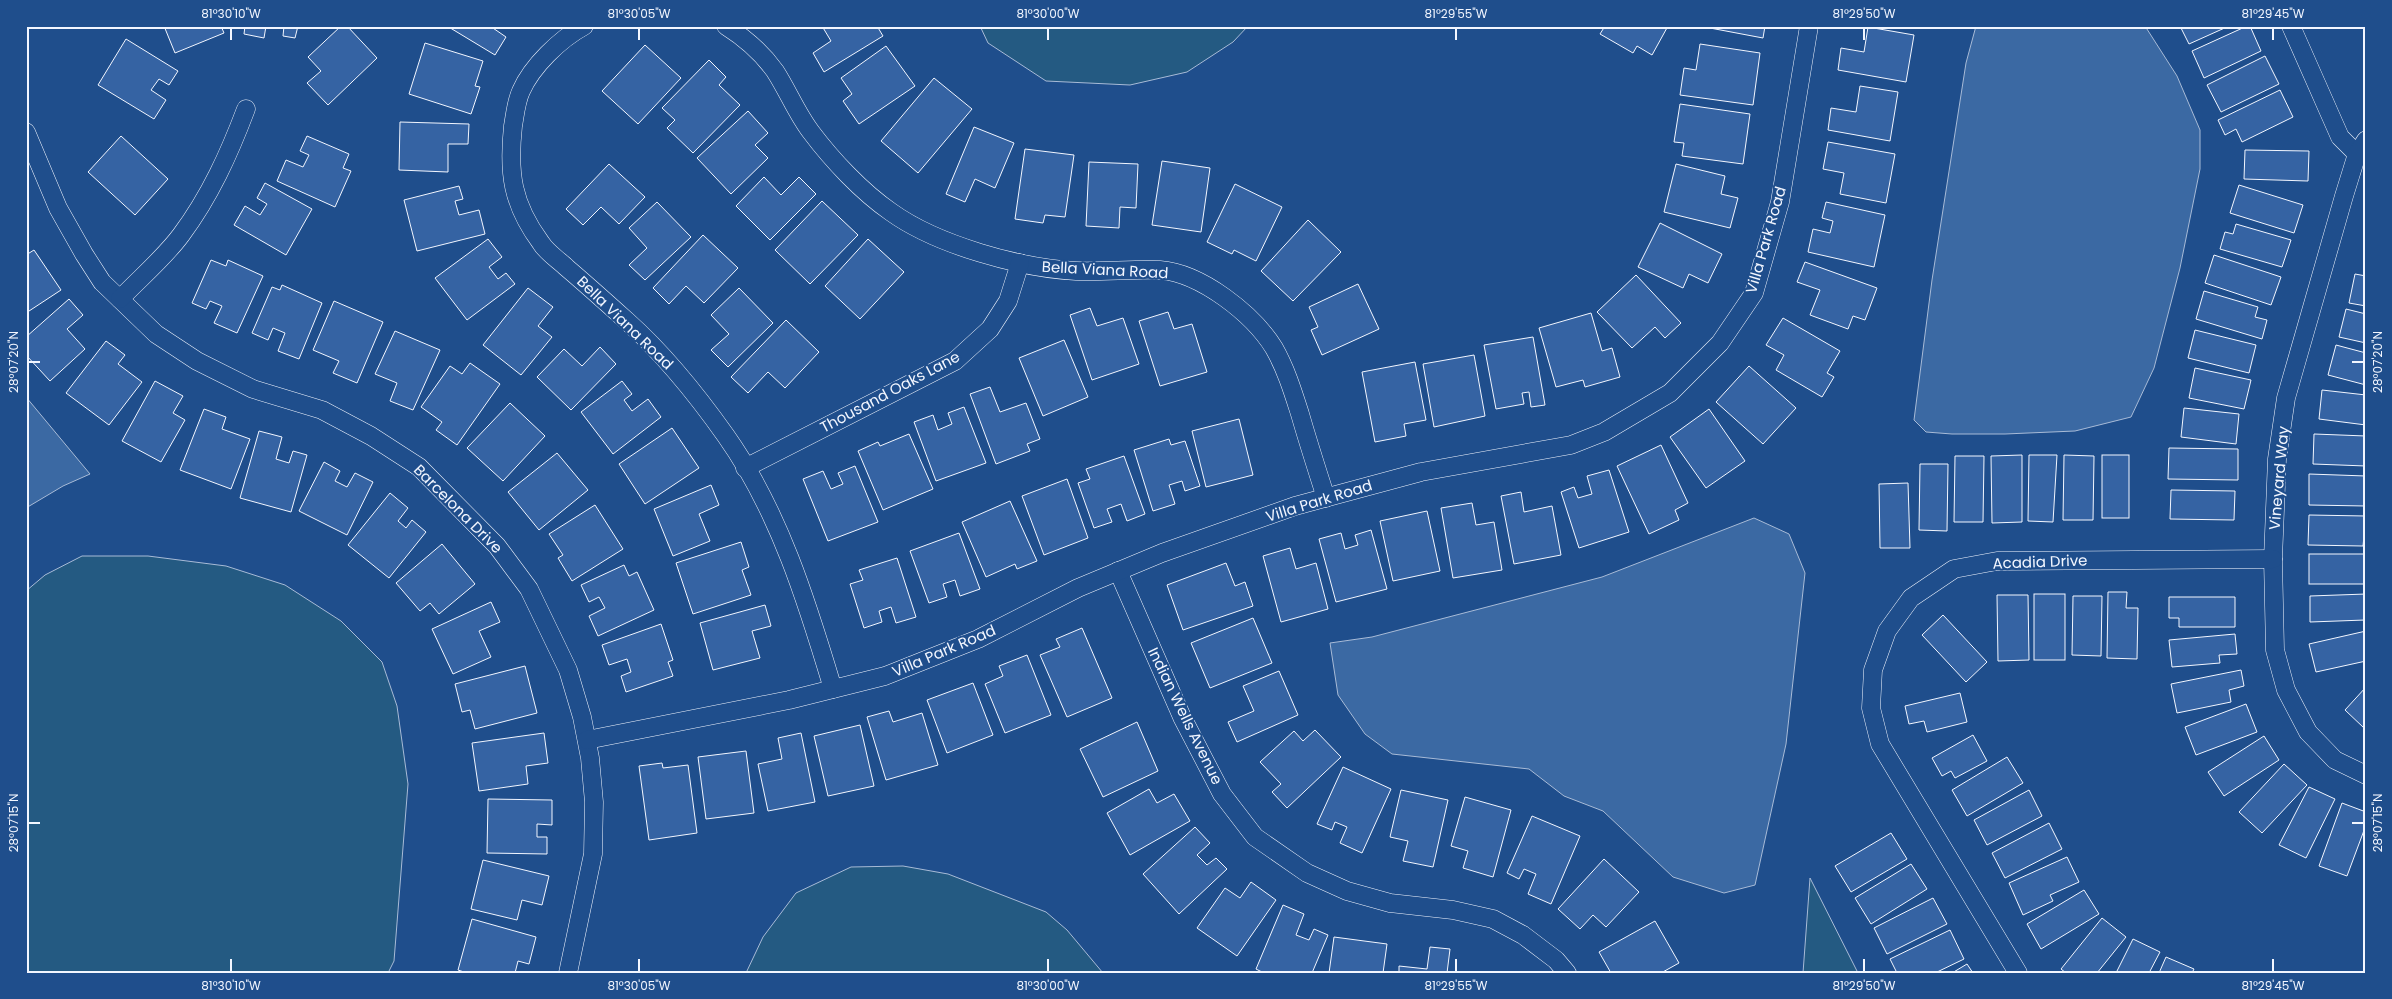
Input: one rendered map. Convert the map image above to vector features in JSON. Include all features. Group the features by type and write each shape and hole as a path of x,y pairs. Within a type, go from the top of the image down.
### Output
{"street":[{"name":"Bella Viana Road","path":"584,26 573,32 539,65 520,92 515,113 510,157 512,185 525,218 542,245 629,323 681,378 727,437 763,499 803,588 834,689"},
{"name":"Bella Viana Road","path":"726,26 746,39 774,69 810,131 848,174 891,212 931,233 982,254 1020,263 1077,271 1162,270 1194,279 1225,297 1249,319 1273,347 1288,378 1326,498"},
{"name":"Villa Park Road","path":"587,740 789,700 885,676 978,639 1078,588 1233,528 1326,498 1421,472 1570,445 1604,432 1670,393 1720,343 1754,293 1780,202 1809,26"},
{"name":"Vineyard Way","path":"2291,26 2340,137 2362,147 2310,311 2286,398 2277,459 2273,559 2275,650 2286,690 2308,732 2335,760 2366,776"},
{"path":"120,299 180,236 201,206 226,161 246,109"},
{"name":"Barcelona Drive","path":"26,132 58,208 102,282 156,334 197,361 253,389 322,410 371,436 419,467 497,546 529,589 568,670 587,740 594,802 593,854 568,973"},
{"name":"Thousand Oaks Lane","path":"745,468 956,361 990,329 1008,301 1020,263"},
{"name":"Acadia Drive","path":"2018,973 1880,744 1871,708 1873,670 1887,631 1911,598 1954,569 1997,561 2273,559"},
{"name":"Indian Wells Avenue","path":"1118,571 1182,717 1222,794 1255,837 1306,873 1347,891 1390,903 1453,910 1493,919 1523,936 1556,960 1567,973"}],"shaded area":[{"path":"980,26 1248,26 1233,42 1187,72 1130,85 1046,81 988,43"},
{"path":"1976,26 2145,26 2177,76 2200,130 2200,169 2180,268 2154,368 2131,417 2075,431 2005,434 1926,432 1914,420 1932,280 1966,63"},
{"path":"26,397 90,474 63,486 26,508"},
{"path":"1754,518 1789,534 1805,573 1786,744 1755,885 1724,893 1673,877 1603,811 1564,796 1529,769 1392,754 1365,734 1338,695 1330,643 1372,637 1602,577"},
{"path":"82,556 148,556 226,566 285,585 341,621 382,662 397,706 408,784 394,961 388,973 26,973 26,591 45,575"},
{"path":"903,866 948,874 1046,912 1067,930 1103,973 746,973 763,937 796,893 851,867"},
{"path":"1810,878 1858,973 1803,973"}],"building":[{"path":"164,26 221,26 224,33 175,53"},
{"path":"245,26 266,26 264,38 244,34"},
{"path":"284,26 298,26 295,38 283,36"},
{"path":"341,26 347,26 377,58 328,105 307,83 321,71 308,57"},
{"path":"447,26 490,26 506,37 495,55"},
{"path":"822,26 877,26 883,36 824,72 813,53 831,41"},
{"path":"1605,26 1668,26 1652,55 1637,46 1633,53 1600,34"},
{"path":"1710,26 1765,26 1763,38 1710,28"},
{"path":"2180,26 2229,26 2189,44"},
{"path":"2250,26 2261,51 2204,78 2192,51"},
{"path":"1868,27 1914,35 1906,82 1838,70 1841,48 1864,52"},
{"path":"126,39 178,71 169,85 159,79 151,90 166,100 154,119 98,85"},
{"path":"425,43 483,61 475,86 480,87 471,114 409,94"},
{"path":"1700,44 1760,53 1753,105 1680,95 1684,68 1696,70"},
{"path":"645,45 681,78 638,124 602,91"},
{"path":"886,46 915,86 859,124 843,101 852,94 841,78"},
{"path":"2265,56 2279,84 2221,112 2207,85"},
{"path":"709,60 726,77 719,85 740,105 693,153 667,128 675,120 662,108"},
{"path":"934,78 972,109 918,173 881,141"},
{"path":"1860,86 1898,92 1890,141 1828,130 1831,108 1856,112"},
{"path":"2280,90 2293,117 2242,142 2236,129 2225,135 2218,120"},
{"path":"1680,104 1750,114 1743,164 1682,156 1684,143 1674,142"},
{"path":"748,111 768,133 755,145 768,158 731,194 697,158"},
{"path":"400,122 469,124 468,144 448,144 448,172 399,170"},
{"path":"974,127 1014,143 995,188 975,179 965,202 946,194"},
{"path":"121,136 168,179 135,215 88,172"},
{"path":"307,136 349,154 343,168 351,171 335,207 277,181 286,160 303,167 309,155 300,151"},
{"path":"1828,142 1895,154 1886,203 1840,194 1844,173 1823,169"},
{"path":"1025,149 1074,155 1065,217 1045,215 1043,223 1015,219"},
{"path":"2245,150 2309,151 2308,181 2244,179"},
{"path":"1162,161 1210,168 1201,232 1152,225"},
{"path":"1089,162 1138,164 1136,208 1120,207 1119,228 1086,226"},
{"path":"609,164 645,197 619,224 601,207 583,225 566,209"},
{"path":"1676,164 1725,176 1721,194 1738,198 1730,228 1664,212"},
{"path":"764,177 781,195 799,177 816,194 770,240 736,206"},
{"path":"265,183 312,209 286,255 234,225 245,206 260,215 267,204 257,198"},
{"path":"1235,184 1282,207 1256,261 1234,250 1232,254 1207,242"},
{"path":"2239,185 2303,205 2294,233 2230,213"},
{"path":"459,186 463,199 455,201 459,215 479,210 485,234 417,251 404,200"},
{"path":"822,201 858,235 810,284 775,250"},
{"path":"657,202 691,237 645,280 629,265 647,248 629,228"},
{"path":"1826,202 1885,215 1874,267 1808,252 1813,229 1830,233 1833,221 1822,218"},
{"path":"1308,220 1341,252 1293,301 1261,271"},
{"path":"1660,223 1722,254 1708,283 1689,274 1683,288 1638,267"},
{"path":"2236,224 2291,240 2282,267 2220,249 2225,232 2233,234"},
{"path":"703,235 738,268 704,303 686,286 669,304 653,288"},
{"path":"488,239 502,257 489,267 498,279 506,273 515,284 467,320 435,278"},
{"path":"868,239 904,272 860,319 825,286"},
{"path":"34,250 61,290 26,313 26,255"},
{"path":"2214,255 2281,277 2271,305 2205,283"},
{"path":"211,260 226,266 228,260 263,276 237,333 214,323 222,306 210,301 206,309 192,303"},
{"path":"1805,262 1877,288 1865,320 1853,316 1848,329 1810,315 1820,290 1797,282"},
{"path":"2355,274 2366,276 2366,306 2349,303"},
{"path":"1636,275 1681,323 1665,338 1655,327 1632,348 1597,312"},
{"path":"1358,284 1379,329 1322,355 1311,330 1318,327 1309,307"},
{"path":"282,285 322,303 299,359 278,351 285,333 273,328 268,340 252,333 272,287 280,290"},
{"path":"528,288 553,307 538,326 552,337 521,375 483,345"},
{"path":"739,288 773,323 728,367 711,350 729,334 711,315"},
{"path":"2204,291 2258,307 2255,317 2267,320 2262,339 2196,319"},
{"path":"69,299 83,315 67,329 85,349 50,381 26,355 26,337"},
{"path":"334,301 383,322 357,383 333,373 339,361 313,350"},
{"path":"1090,308 1097,326 1123,318 1139,364 1092,380 1070,315"},
{"path":"2346,309 2366,314 2366,343 2339,337"},
{"path":"1168,312 1174,329 1192,324 1207,372 1160,386 1139,321"},
{"path":"1591,313 1602,351 1612,348 1620,377 1585,387 1583,380 1556,387 1539,328"},
{"path":"1783,318 1840,351 1827,373 1834,377 1822,397 1776,370 1784,355 1766,345"},
{"path":"786,320 819,352 785,388 768,372 748,393 731,377"},
{"path":"2195,330 2256,345 2249,373 2188,358"},
{"path":"395,331 440,350 413,410 390,401 397,383 375,374"},
{"path":"1533,337 1545,405 1531,407 1529,392 1522,393 1524,404 1496,409 1484,345"},
{"path":"1064,340 1088,397 1043,416 1019,358"},
{"path":"106,341 125,355 118,364 142,382 109,425 66,393"},
{"path":"2336,345 2366,353 2366,385 2328,375"},
{"path":"600,347 616,364 571,410 537,377 564,349 582,366"},
{"path":"1474,355 1485,416 1434,427 1423,364"},
{"path":"1415,362 1426,420 1404,424 1406,436 1375,442 1362,372"},
{"path":"470,363 500,384 457,445 436,430 442,422 421,407 450,366 462,374"},
{"path":"1749,366 1796,408 1763,444 1716,402"},
{"path":"2195,368 2251,380 2244,409 2189,398"},
{"path":"155,381 183,396 173,413 185,420 161,462 122,441"},
{"path":"622,381 632,394 624,400 632,411 648,399 661,417 613,454 581,412"},
{"path":"990,387 1000,412 1026,403 1040,439 1027,444 1030,451 996,464 970,394"},
{"path":"2322,390 2366,395 2366,425 2319,419"},
{"path":"510,403 545,436 503,481 467,448"},
{"path":"964,407 986,463 936,481 914,422 933,415 938,430 952,424 948,413"},
{"path":"2184,408 2239,414 2236,444 2181,437"},
{"path":"204,409 226,417 222,429 250,439 231,489 180,470"},
{"path":"1709,409 1745,461 1706,488 1670,437"},
{"path":"1239,419 1253,475 1206,487 1192,431"},
{"path":"672,428 699,468 645,504 619,464"},
{"path":"259,431 282,437 276,459 289,463 293,451 307,455 291,512 240,498"},
{"path":"909,434 933,489 883,510 858,451 878,442 880,446"},
{"path":"2314,434 2366,436 2366,466 2313,464"},
{"path":"1169,439 1171,445 1185,441 1200,486 1185,491 1182,481 1169,485 1175,504 1153,511 1134,450"},
{"path":"1661,445 1688,503 1675,510 1679,520 1649,534 1617,466"},
{"path":"2169,448 2238,449 2238,480 2168,479"},
{"path":"557,453 588,490 539,530 508,492"},
{"path":"2022,455 2022,522 1992,523 1991,456"},
{"path":"2029,455 2057,455 2053,522 2028,521"},
{"path":"2064,455 2094,456 2093,520 2063,520"},
{"path":"2102,455 2129,455 2129,518 2102,518"},
{"path":"1124,456 1145,514 1127,521 1121,504 1107,509 1112,522 1094,528 1078,483 1090,479 1086,469"},
{"path":"1955,456 1984,456 1983,522 1954,522"},
{"path":"324,462 340,471 335,481 347,487 355,473 373,482 347,535 299,511"},
{"path":"1920,464 1948,464 1947,531 1919,530"},
{"path":"855,466 878,522 828,541 803,479 823,471 831,489 843,484 838,473"},
{"path":"1609,470 1629,532 1579,548 1561,492 1574,487 1578,498 1592,494 1587,476"},
{"path":"2309,474 2366,476 2366,506 2309,505"},
{"path":"1067,479 1088,538 1044,555 1022,496"},
{"path":"1908,483 1910,548 1880,548 1879,484"},
{"path":"711,485 719,505 699,514 710,541 673,556 654,509"},
{"path":"2171,490 2235,491 2234,520 2170,519"},
{"path":"1521,492 1524,512 1552,506 1561,555 1514,564 1501,496"},
{"path":"390,493 408,508 398,521 406,528 412,520 426,532 389,578 348,545"},
{"path":"1010,501 1037,561 1017,569 1015,564 986,577 962,522"},
{"path":"1472,503 1476,525 1494,522 1502,570 1453,578 1441,508"},
{"path":"595,505 623,549 572,581 558,558 563,555 549,534"},
{"path":"1427,511 1440,571 1393,581 1380,521"},
{"path":"2309,515 2366,516 2363,546 2308,545"},
{"path":"1371,530 1387,589 1336,602 1319,539 1341,533 1345,549 1358,545 1355,535"},
{"path":"959,533 980,589 960,596 955,580 943,584 947,597 929,603 910,551"},
{"path":"741,542 749,567 742,570 751,595 693,614 676,563"},
{"path":"442,544 475,584 439,614 430,603 420,611 396,583"},
{"path":"1290,548 1296,569 1316,563 1328,609 1281,622 1263,556"},
{"path":"2309,554 2366,554 2366,584 2309,584"},
{"path":"897,558 916,617 896,623 891,607 879,611 882,622 864,628 850,584 863,580 859,570"},
{"path":"1226,563 1235,586 1245,582 1253,606 1183,630 1167,585"},
{"path":"624,565 629,576 637,572 654,610 598,636 589,616 605,608 599,597 589,602 581,585"},
{"path":"2108,592 2127,592 2126,608 2138,608 2137,659 2107,658"},
{"path":"2034,594 2065,594 2065,660 2034,660"},
{"path":"2366,594 2365,620 2310,622 2310,596"},
{"path":"1997,595 2028,595 2029,660 1998,661"},
{"path":"2073,596 2102,596 2101,656 2072,655"},
{"path":"2169,597 2235,597 2235,627 2179,627 2179,618 2169,618"},
{"path":"491,602 500,622 479,631 491,657 453,674 432,629"},
{"path":"765,605 771,626 752,631 760,658 713,670 700,623"},
{"path":"1943,615 1987,662 1966,682 1922,635"},
{"path":"1253,618 1272,663 1210,688 1191,643"},
{"path":"661,624 673,660 668,662 673,676 626,692 621,676 631,672 627,659 609,665 602,645"},
{"path":"1082,628 1112,698 1067,717 1040,655 1060,647 1056,639"},
{"path":"2366,631 2366,661 2316,672 2309,644"},
{"path":"2235,634 2237,654 2219,655 2220,663 2172,667 2169,640"},
{"path":"1027,655 1051,715 1005,733 985,684 1003,676 999,666"},
{"path":"525,666 537,713 475,729 470,710 462,712 455,684"},
{"path":"2241,670 2244,686 2229,690 2231,702 2177,713 2171,684"},
{"path":"1279,671 1298,715 1237,742 1228,722 1254,711 1243,686"},
{"path":"973,683 993,735 947,753 927,700"},
{"path":"2366,687 2366,727 2364,728 2345,710"},
{"path":"1960,693 1967,722 1927,732 1924,721 1909,724 1905,706"},
{"path":"2246,704 2257,732 2196,755 2185,727"},
{"path":"889,711 893,722 922,713 938,765 886,780 867,717"},
{"path":"1137,722 1158,771 1103,797 1080,749"},
{"path":"860,725 874,786 828,796 814,736"},
{"path":"1315,730 1341,757 1287,808 1272,792 1281,784 1260,762 1294,731 1303,741"},
{"path":"544,733 548,763 526,766 528,784 479,791 472,743"},
{"path":"801,733 815,802 768,811 758,764 782,759 778,738"},
{"path":"1973,735 1987,761 1955,778 1951,771 1942,776 1932,758"},
{"path":"2264,736 2279,760 2224,796 2208,772"},
{"path":"746,751 754,813 706,819 698,757"},
{"path":"2007,757 2023,783 1967,816 1952,790"},
{"path":"662,763 663,768 688,765 697,833 649,840 639,766"},
{"path":"2284,764 2307,785 2262,833 2239,812"},
{"path":"1343,767 1391,789 1362,853 1340,843 1347,827 1335,822 1332,830 1317,824"},
{"path":"2309,787 2335,799 2306,858 2279,845"},
{"path":"1149,789 1157,803 1174,794 1190,821 1130,855 1107,813"},
{"path":"1401,790 1448,800 1433,867 1403,861 1408,841 1390,837"},
{"path":"2029,790 2042,816 1987,845 1974,820"},
{"path":"1465,797 1511,810 1493,877 1463,868 1468,851 1451,846"},
{"path":"488,799 552,800 552,825 537,824 537,837 547,837 547,854 487,853"},
{"path":"2342,803 2366,812 2366,825 2347,876 2319,866"},
{"path":"1532,816 1580,836 1551,904 1528,894 1536,874 1524,869 1519,879 1507,873"},
{"path":"2049,823 2062,849 2005,878 1992,853"},
{"path":"1195,827 1210,843 1197,855 1207,865 1216,858 1227,869 1179,914 1143,874"},
{"path":"1891,833 1907,859 1851,892 1835,866"},
{"path":"2067,857 2079,882 2050,895 2053,901 2023,915 2009,883"},
{"path":"1604,859 1639,892 1606,927 1593,915 1580,929 1558,909"},
{"path":"483,860 549,876 542,905 522,900 517,920 471,909"},
{"path":"1911,864 1927,889 1871,924 1855,898"},
{"path":"1251,882 1276,900 1237,956 1197,928 1225,888 1240,898"},
{"path":"2084,890 2099,914 2041,949 2027,924"},
{"path":"1933,898 1947,924 1887,954 1874,928"},
{"path":"1283,905 1304,914 1296,935 1309,940 1314,929 1328,935 1312,973 1264,973 1256,969"},
{"path":"2102,918 2126,937 2097,973 2066,973 2061,969"},
{"path":"472,919 536,937 529,964 518,961 515,973 467,973 458,970"},
{"path":"1655,921 1679,963 1661,973 1611,973 1599,952"},
{"path":"1950,930 1964,959 1935,973 1897,973 1890,959"},
{"path":"1334,937 1387,944 1383,973 1329,973"},
{"path":"2133,939 2160,952 2149,973 2116,973"},
{"path":"1430,947 1450,949 1447,973 1399,973 1399,966 1427,969"},
{"path":"2166,957 2194,969 2192,973 2159,973"},
{"path":"1967,964 1973,973 1952,973"}]}
